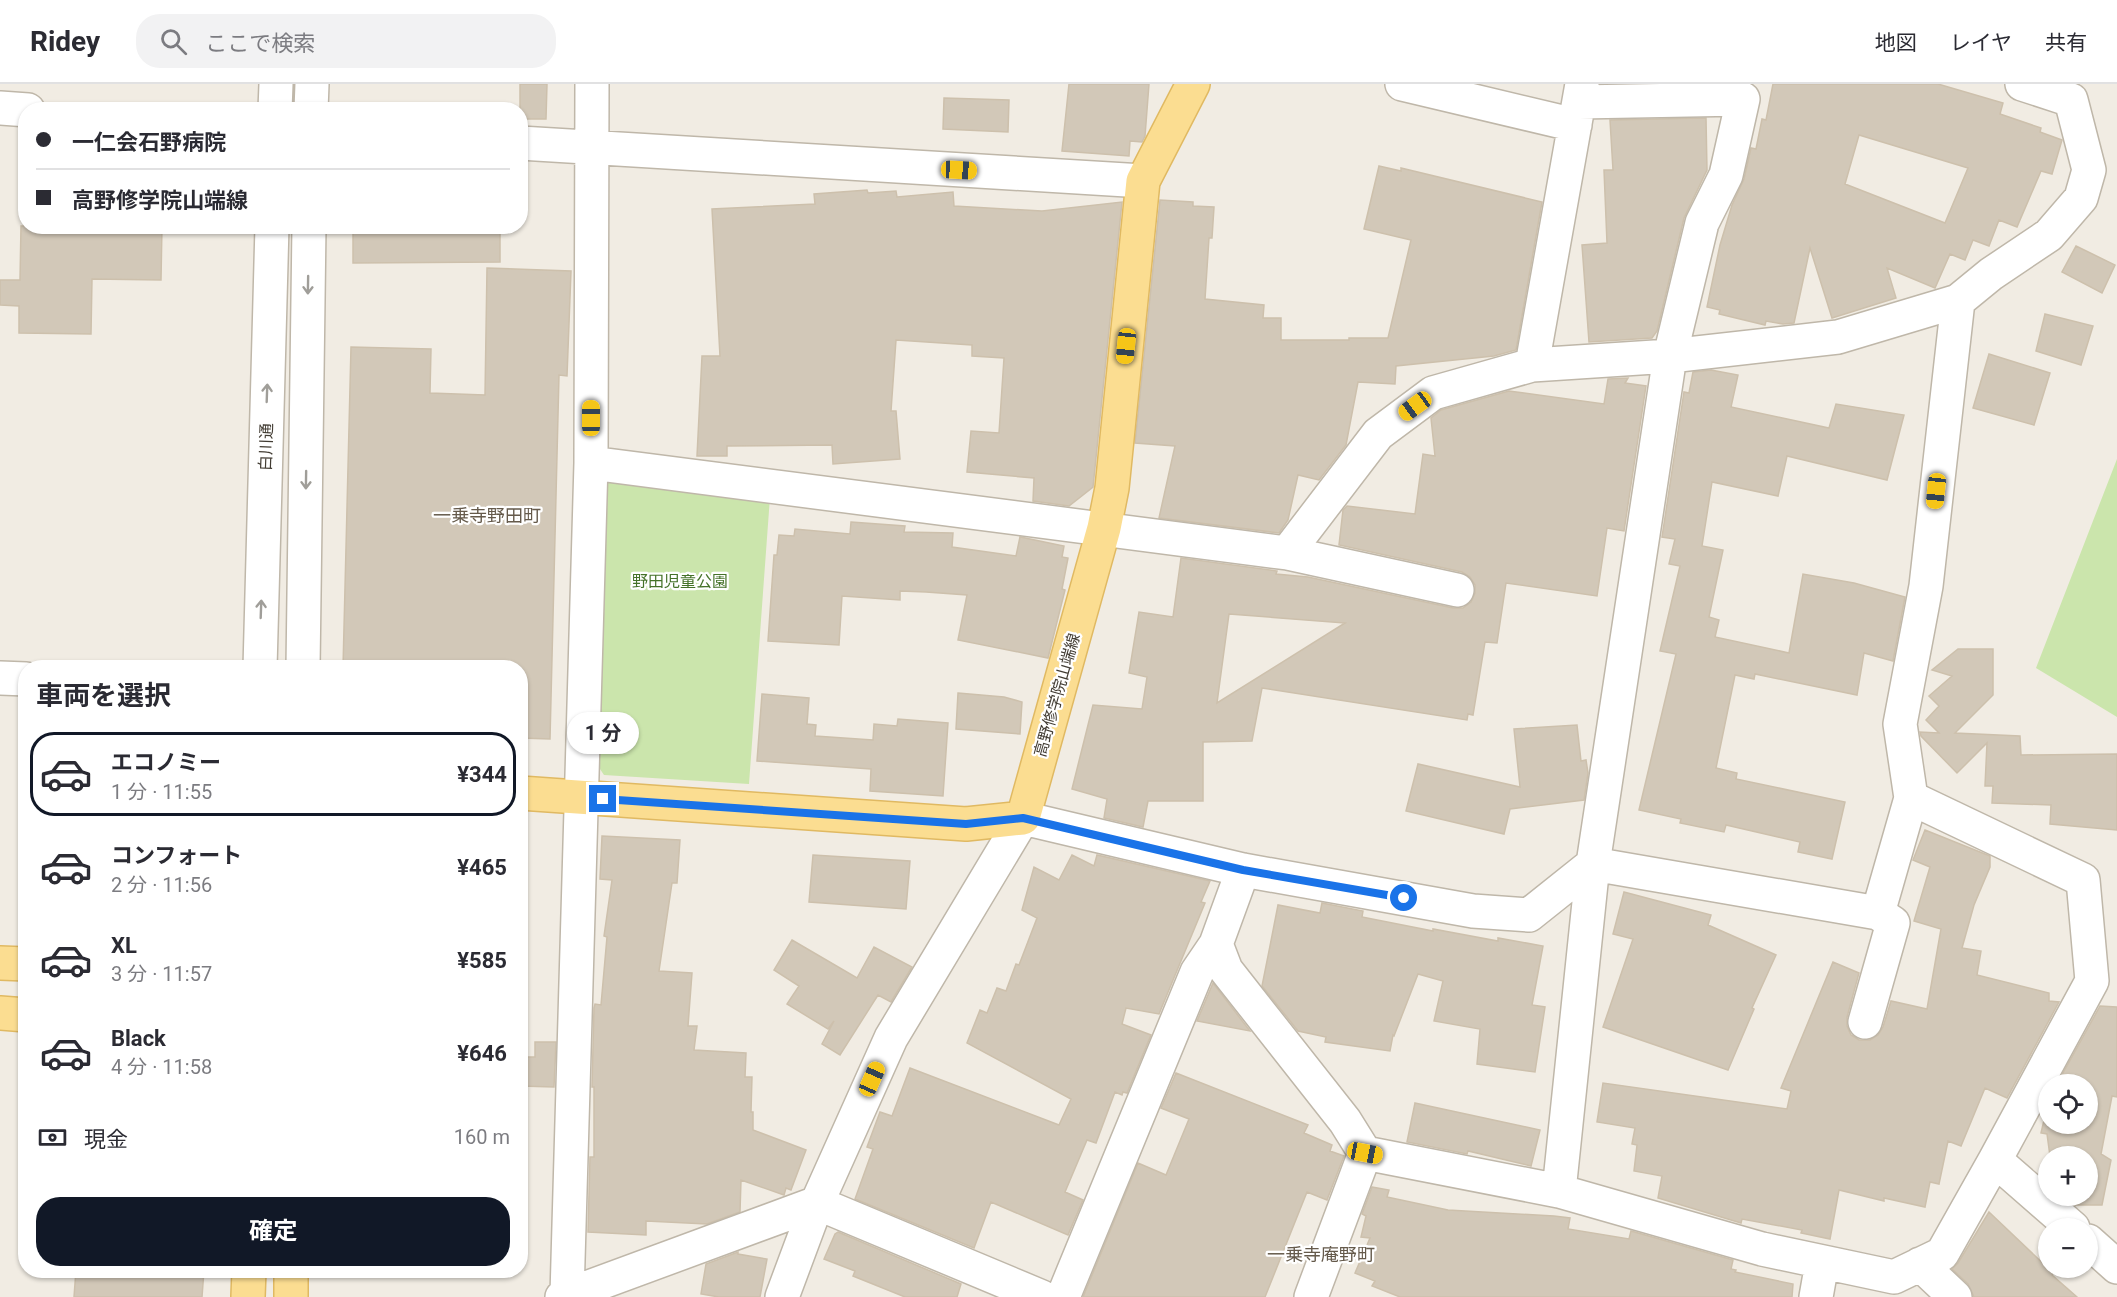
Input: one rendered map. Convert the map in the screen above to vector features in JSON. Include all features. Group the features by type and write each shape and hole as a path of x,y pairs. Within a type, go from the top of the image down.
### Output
{"main road":[{"name":"高野修学院山端線","path":"1023,818 1104,528 1112,488 1143,181 1193,84"},
{"path":"528,794 966,824 1023,818"},
{"path":"0,963 18,964"},
{"path":"0,1013 18,1014"},
{"path":"249,1278 249,1297"},
{"path":"291,1278 291,1297"}],"street":[{"path":"275,102 276,84"},
{"path":"311,102 312,84"},
{"path":"592,84 590,148 591,463 565,1296 817,1203 1042,1297"},
{"path":"1402,84 1578,104 1743,99 1726,175 1702,223 1670,356 1593,864 1558,1191"},
{"path":"1287,553 1378,434 1433,393 1532,365 1670,356 1838,337 1958,301 1991,274 2049,235 2081,198 2089,170 2071,100 2022,84"},
{"path":"1532,365 1578,104"},
{"path":"0,108 18,109"},
{"path":"528,144 1143,181"},
{"name":"白川通","path":"260,660 272,234"},
{"path":"303,660 309,234"},
{"path":"1878,913 1911,798 1900,724 1926,586 1958,301"},
{"path":"591,463 1287,553 1457,590"},
{"path":"0,678 18,679"},
{"path":"1216,944 1227,970 1345,1121 1365,1153 1558,1191 1762,1249 1894,1276 1942,1254 2092,981 2083,880 1911,798"},
{"path":"782,1297 817,1203 891,1038 1023,818 1243,870 1473,911 1529,915 1593,864 1878,913 1893,923 1865,1022"},
{"path":"1063,1297 1197,972 1216,944 1243,870"},
{"path":"1311,1297 1365,1153"},
{"path":"1995,1161 2061,1218"},
{"path":"2098,1251 2117,1267"},
{"path":"1816,1297 1822,1263"},
{"path":"1920,1264 1956,1297"}],"green space":[{"path":"2117,459 2117,717 2036,668"},
{"name":"野田児童公園","path":"615,477 770,497 749,784 604,775 594,760 599,492"}],"building":[{"path":"520,84 547,84 546,119 528,119 528,102 520,102"},
{"path":"1069,84 1149,84 1145,136 1142,142 1130,141 1129,156 1062,151"},
{"path":"1773,84 1938,84 2003,103 2000,114 2041,128 2040,132 2062,140 2052,174 2041,171 2017,227 1999,220 1989,246 1973,240 1965,260 1950,254 1935,288 1887,268 1896,298 1832,318 1810,248 1794,323 1766,321 1765,325 1719,314 1720,310 1707,307 1720,245 1732,205 1744,179 1751,148 1756,149 1762,119 1766,120","holes":["1859,135 1968,168 1945,223 1845,184"]},
{"path":"944,98 1009,100 1008,132 943,129"},
{"path":"1706,118 1707,170 1684,218 1657,331 1652,338 1589,342 1582,245 1607,243 1604,170 1613,170 1610,120"},
{"path":"1379,166 1401,171 1401,168 1542,202 1516,350 1494,356 1396,366 1395,384 1358,382 1346,445 1319,480 1298,475 1288,520 1279,533 1159,518 1175,446 1135,443 1160,200 1193,202 1193,206 1214,207 1212,238 1209,238 1205,299 1264,305 1263,318 1281,318 1281,340 1388,338 1411,240 1364,229"},
{"path":"867,190 868,193 896,191 897,197 953,192 954,206 1042,211 1122,202 1093,487 1069,506 1033,501 1034,478 967,472 971,431 999,433 1004,358 972,356 972,345 896,340 891,411 896,411 900,459 833,464 832,445 727,446 727,456 697,456 702,356 720,356 712,209 815,204 814,194"},
{"path":"21,234 162,234 161,280 92,279 91,334 19,333 19,306 0,305 0,280 20,280"},
{"path":"353,234 500,234 500,262 353,263"},
{"path":"2076,246 2115,265 2102,293 2062,272"},
{"path":"487,268 571,271 567,376 559,375 550,739 528,738 528,660 343,660 351,347 431,349 430,393 485,395"},
{"path":"2045,314 2093,326 2081,365 2036,351"},
{"path":"1989,354 2050,373 2034,425 1973,408"},
{"path":"1711,370 1738,375 1731,407 1829,428 1836,404 1904,415 1887,480 1787,456 1778,496 1712,482 1702,546 1723,550 1709,617 1719,620 1715,637 1789,653 1803,574 1854,583 1905,597 1893,661 1864,653 1857,695 1755,674 1754,679 1735,675 1716,768 1737,773 1736,779 1845,802 1832,859 1798,852 1800,842 1726,825 1724,832 1680,823 1681,819 1639,810 1676,654 1660,651 1680,566 1669,564 1675,539 1662,537 1684,392 1689,393 1693,372"},
{"path":"1628,378 1625,383 1646,386 1624,531 1607,528 1597,596 1506,583 1497,643 1485,642 1473,715 1468,714 1467,720 1262,688 1252,741 1203,742 1203,801 1148,801 1143,827 1104,818 1107,799 1072,789 1093,705 1142,709 1147,677 1129,673 1139,612 1173,617 1181,558 1277,571 1276,574 1308,577 1453,608 1463,608 1471,602 1475,593 1475,585 1470,577 1462,572 1339,545 1343,510 1347,506 1415,514 1423,454 1435,456 1431,418 1441,410 1509,391 1604,404 1608,379","holes":["1229,614 1345,623 1217,703"]},
{"path":"851,522 905,526 904,532 953,533 952,547 1016,556 1020,537 1064,546 1062,557 1068,558 1062,589 1065,590 1048,658 958,640 967,595 926,592 900,591 900,600 842,596 839,645 768,641 774,555 777,555 779,535 794,536 795,529 850,534"},
{"path":"1958,649 1993,649 1993,695 1955,733 2020,736 2021,755 2117,754 2117,830 2050,824 2051,805 1992,803 1993,786 1985,786 1987,743 1957,773 1921,736 1920,732 1939,733 1926,720 1939,706 1929,696 1952,676 1932,670"},
{"path":"958,693 1004,697 1022,702 1020,734 956,729"},
{"path":"762,694 809,698 807,724 816,725 815,736 873,740 874,724 897,726 898,719 948,723 943,796 870,791 871,769 757,761"},
{"path":"1577,725 1581,761 1586,760 1588,773 1584,800 1510,809 1504,834 1406,811 1418,764 1520,787 1514,729"},
{"path":"1925,830 1990,856 1990,867 1974,905 1962,948 1981,951 1977,975 2049,993 2049,1001 2059,1002 2007,1098 1985,1088 1961,1146 1948,1141 1939,1184 1930,1182 1925,1207 1884,1198 1884,1201 1839,1190 1830,1239 1801,1233 1802,1230 1742,1219 1741,1223 1658,1198 1662,1176 1634,1171 1637,1145 1632,1144 1635,1128 1597,1122 1603,1083 1787,1109 1791,1091 1781,1088 1833,962 1859,973 1847,1017 1847,1026 1851,1035 1859,1040 1870,1040 1878,1035 1883,1027 1891,1001 1927,1009 1941,929 1914,921 1930,867 1913,860"},
{"path":"602,836 680,840 677,883 672,883 659,971 692,973 688,1026 697,1026 694,1050 746,1053 745,1077 752,1077 753,1130 806,1150 791,1190 786,1188 784,1195 741,1180 740,1212 707,1224 646,1221 646,1235 588,1232 590,1157 594,1157 594,1087 592,1087 594,1008 595,1004 601,1005 607,937 604,936 612,880 600,879"},
{"path":"813,855 910,861 906,909 809,902"},
{"path":"1072,855 1094,866 1097,855 1210,881 1201,902 1205,903 1159,1014 1126,1008 1122,1024 1151,1035 1127,1093 1123,1092 1122,1095 1115,1092 1096,1143 1087,1140 1065,1192 1083,1200 1068,1235 991,1202 974,1248 855,1199 873,1149 867,1147 880,1112 892,1116 910,1068 1059,1125 1071,1099 967,1043 980,1010 987,1013 997,988 1006,991 1016,964 1019,965 1037,918 1022,910 1034,867 1059,880"},
{"path":"1624,892 1711,915 1708,925 1776,955 1728,1070 1603,1027 1633,939 1613,934"},
{"path":"1322,903 1363,911 1362,917 1433,931 1433,929 1498,941 1498,938 1543,946 1532,1005 1545,1007 1535,1072 1477,1064 1480,1029 1434,1021 1443,981 1418,974 1393,1035 1390,1051 1325,1042 1326,1037 1298,1031 1262,986 1278,905 1320,913"},
{"path":"792,940 857,978 874,947 912,967 891,1002 878,995 840,1055 822,1044 834,1021 828,1029 787,1004 799,986 774,970"},
{"path":"1213,983 1250,1031 1197,1021"},
{"path":"2100,1006 2117,1007 2117,1097 2112,1096 2101,1154 2111,1160 2102,1205 2098,1205 2098,1146 2049,1146 2047,1134 2098,1134 2098,1074 2063,1074"},
{"path":"535,1042 556,1042 554,1087 528,1086 528,1057 535,1057"},
{"path":"1176,1073 1308,1125 1304,1133 1332,1145 1330,1151 1344,1156 1327,1200 1307,1192 1265,1297 1083,1297 1138,1163 1166,1175 1189,1119 1161,1108"},
{"path":"1415,1103 1540,1130 1531,1166 1468,1151 1467,1154 1407,1142"},
{"path":"1372,1187 1389,1190 1387,1197 1448,1210 1570,1218 1568,1229 1629,1239 1631,1231 1733,1260 1731,1269 1736,1270 1735,1272 1793,1284 1792,1297 1400,1297 1372,1286 1375,1281 1355,1273 1370,1238 1361,1237 1366,1216 1362,1214"},
{"path":"1989,1212 2038,1259 2038,1278 2055,1278 2077,1297 1974,1297 1968,1284 1952,1269"},
{"path":"838,1232 961,1284 957,1297 905,1297 853,1276 855,1271 824,1259"},
{"path":"738,1252 738,1254 767,1259 760,1297 719,1297 701,1294 706,1264"},
{"path":"75,1278 203,1278 202,1297 74,1297"}],"district":[{"name":"一乗寺野田町","path":"487,515"},
{"name":"一乗寺庵野町","path":"1321,1254"}],"route":[{"path":"603,799 966,824 1023,818 1243,870 1404,898"}]}
